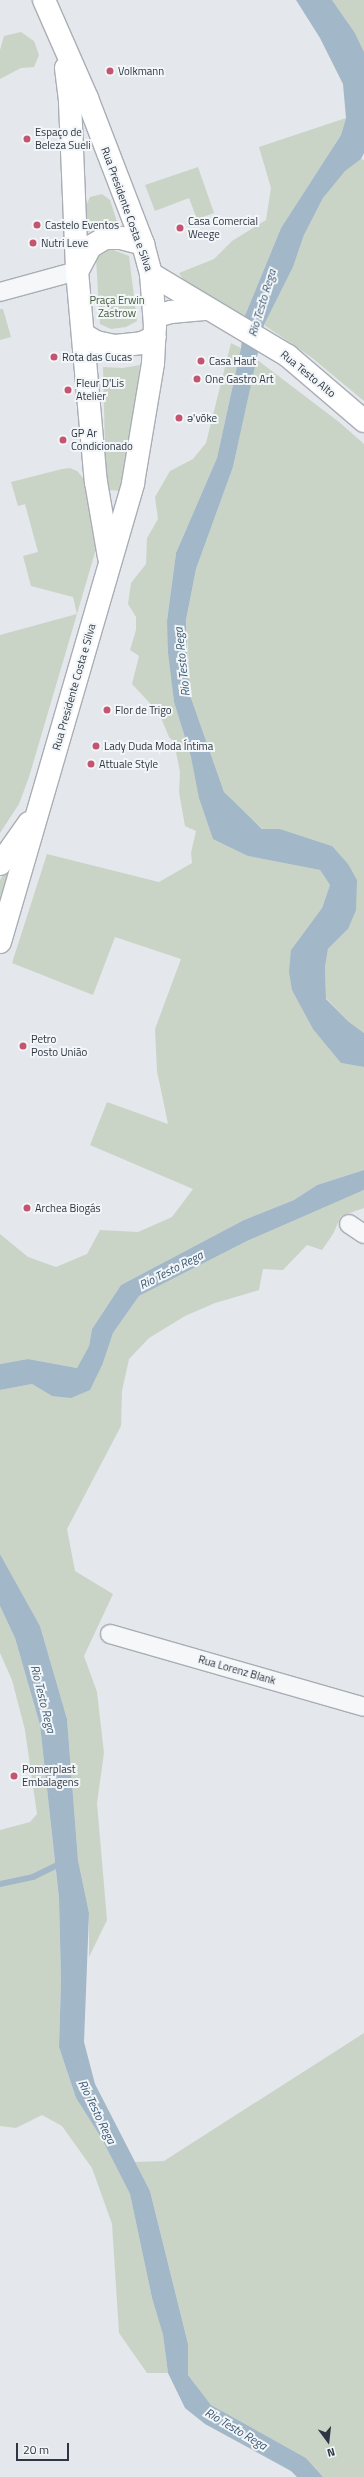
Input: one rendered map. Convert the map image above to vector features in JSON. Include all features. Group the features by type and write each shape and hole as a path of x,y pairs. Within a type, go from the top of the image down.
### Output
{"main road":[{"name":"Rua Presidente Costa e Silva","path":"0,942 133,483 146,410 155,327 151,274 143,244 87,98 64,50 44,0"},
{"name":"Rua Presidente Costa e Silva","path":"64,50 70,102 77,271 96,482 110,562"},
{"path":"77,271 90,246 104,238 121,238 143,244"},
{"name":"Rua Testo Alto","path":"151,274 207,309 263,340 305,369 364,421"},
{"path":"83,334 96,342 115,346 142,343 155,327 171,312 207,309"},
{"name":"Rua Presidente Costa e Silva","path":"0,864 38,811"}],"street":[{"path":"0,292 77,271"},
{"path":"349,1224 364,1234"},
{"name":"Rua Lorenz Blank","path":"110,1634 364,1707"}],"green space":[{"path":"332,0 364,0 364,52 355,33"},
{"path":"21,32 34,41 39,55 34,67 21,68 0,79 0,50 4,36"},
{"path":"346,118 341,135 281,228 244,318 187,286 179,273 214,259 232,241 266,220 271,188 259,147"},
{"path":"361,159 364,160 364,401 311,357 264,325 293,267 304,235 323,198 345,170"},
{"path":"198,167 214,213 197,219 189,198 155,211 145,185"},
{"path":"102,194 110,200 118,225 102,226 88,232 86,206 90,197"},
{"name":"Praça Erwin Zastrow","path":"111,249 129,256 137,321 126,327 111,329 100,324 96,258"},
{"path":"0,309 3,309 11,337 0,340"},
{"path":"231,343 241,348 217,458 176,553 167,621 174,702 191,757 248,856 320,870 330,885 322,908 291,950 341,1063 364,1067 364,1170 317,1185 294,1200 244,1220 121,1285 92,1329 89,1346 77,1368 28,1359 0,1364 0,1234 28,1257 56,1267 87,1254 100,1230 138,1232 172,1217 193,1189 90,1145 107,1102 168,1124 157,1071 155,1029 181,959 115,937 93,995 12,963 47,854 159,882 192,863 191,853 196,831 185,826 179,792 180,772 174,742 169,737 159,713 132,684 139,656 130,650 136,630 136,617 128,604 131,583 146,564 147,538 158,519 155,497 170,471 193,459 206,443"},
{"path":"256,359 339,422 364,444 364,1033 349,1022 326,998 325,967 328,949 348,929 332,846 280,829 263,829 240,810 224,792 191,698 186,620 196,569 233,467"},
{"path":"140,365 124,491 106,490 103,367 123,368"},
{"path":"70,468 77,471 85,480 96,549 77,614 73,597 31,586 23,556 38,552 25,504 18,506 11,482"},
{"path":"77,614 29,777 19,804 0,833 0,635"},
{"path":"11,863 13,864 0,907 0,880"},
{"path":"364,1190 364,1208 341,1216 333,1234 322,1250 307,1245 283,1270 263,1269 259,1290 215,1303 185,1316 149,1338 129,1359 122,1391 121,1426 67,1529 75,1571 113,1594 84,1656 97,1692 104,1753 97,1803 107,1920 89,1957 89,1913 78,1860 67,1719 40,1626 0,1554 0,1390 32,1384 52,1396 103,1363 113,1333 139,1296 247,1241"},
{"path":"0,1606 15,1638 40,1725 59,1898 61,1981 59,2047 76,2098 102,2139 130,2194 152,2298 163,2335 168,2373 147,2373 119,2333 112,2224 92,2168 62,2126 42,2115 16,2128 0,2126 0,1830 30,1822 37,1814 25,1730 12,1680 0,1653"},
{"path":"364,2033 364,2477 323,2477 306,2458 211,2405 188,2375 188,2344 150,2191 135,2162 164,2161"}],"water":[{"name":"Rio Testo Rega","path":"296,0 332,0 355,33 364,52 364,153 361,159 345,171 323,198 304,235 293,267 264,325 233,467 196,569 186,620 187,649 191,698 224,792 262,829 280,829 332,846 348,864 357,880 356,910 348,929 328,949 325,967 326,999 349,1022 364,1033 364,1067 341,1063 313,1029 292,990 289,972 291,950 322,908 330,885 320,870 248,856 213,839 199,798 191,757 174,702 168,652 167,621 176,553 217,458 241,348 244,318 281,228 341,135 346,118 343,84 320,38"},
{"name":"Rio Testo Rega","path":"364,1170 364,1190 247,1241 139,1296 113,1333 103,1363 90,1390 71,1398 52,1396 32,1384 0,1390 0,1364 28,1359 77,1368 89,1346 92,1329 121,1285 244,1220 294,1200 317,1185"},
{"name":"Rio Testo Rega","path":"0,1554 40,1626 67,1719 78,1860 89,1913 84,2042 95,2084 150,2191 188,2344 188,2375 211,2405 306,2458 323,2477 297,2477 291,2471 205,2424 185,2408 168,2373 163,2335 152,2298 130,2194 102,2139 76,2098 59,2047 61,1981 59,1898 40,1725 15,1638 0,1606"}],"waterway":[{"path":"0,1884 33,1877 62,1863"}],"place":[{"name":"Volkmann","path":"110,71"},
{"name":"Espaço de Beleza Sueli","path":"27,139"},
{"name":"Castelo Eventos","path":"37,225"},
{"name":"Casa Comercial Weege","path":"180,228"},
{"name":"Nutri Leve","path":"33,243"},
{"name":"Rota das Cucas","path":"54,357"},
{"name":"Casa Haut","path":"201,361"},
{"name":"One Gastro Art","path":"197,379"},
{"name":"Fleur D'Lis Atelier","path":"68,390"},
{"name":"ǝ'vōke","path":"179,418"},
{"name":"GP Ar Condicionado","path":"63,440"},
{"name":"Flor de Trigo","path":"107,710"},
{"name":"Lady Duda Moda Íntima","path":"96,746"},
{"name":"Attuale Style","path":"91,764"},
{"name":"Petro Posto União","path":"23,1046"},
{"name":"Archea Biogás","path":"27,1208"},
{"name":"Pomerplast Embalagens","path":"14,1776"}]}
